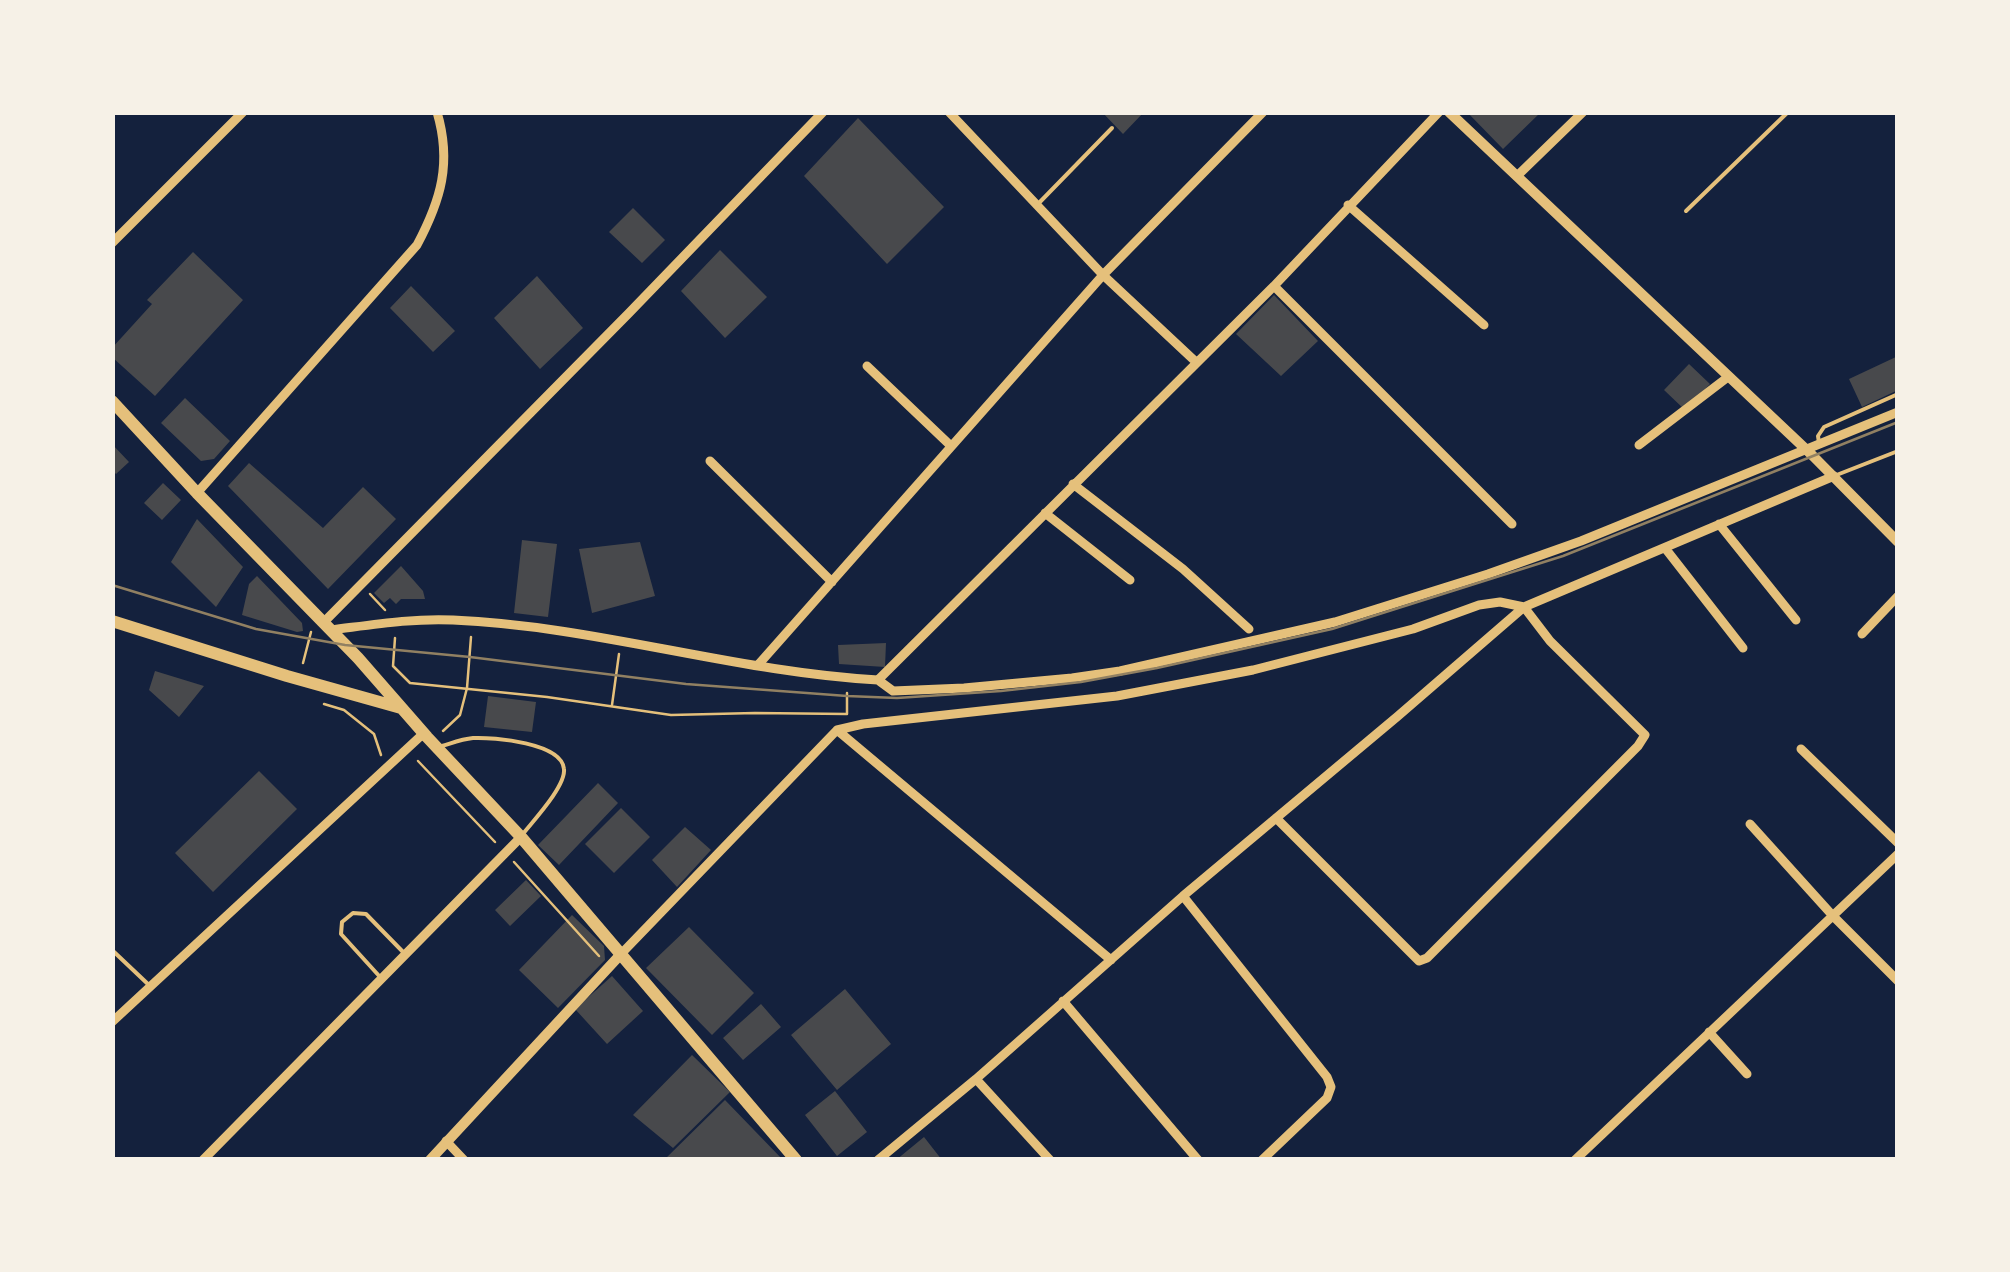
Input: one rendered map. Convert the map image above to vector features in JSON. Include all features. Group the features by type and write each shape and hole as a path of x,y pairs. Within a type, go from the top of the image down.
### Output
{"main road":[{"path":"112,401 521,837 796,1160"},
{"path":"112,622 403,709"}],"street":[{"path":"112,243 242,112"},
{"path":"197,493 417,246 433,216 442,185 444,136 437,112"},
{"path":"321,628 822,112"},
{"path":"949,112 1103,274 1196,362"},
{"path":"758,665 1103,274 1262,112"},
{"path":"878,680 1274,286 1439,112"},
{"path":"1449,112 1834,476 1898,542"},
{"path":"1517,176 1584,112"},
{"path":"1348,206 1484,325"},
{"path":"1274,286 1512,524"},
{"path":"867,366 950,446"},
{"path":"1640,445 1728,378"},
{"path":"321,628 422,619 472,621 878,680 893,690 1072,678 1335,622 1488,574 1898,412"},
{"path":"710,460 832,582"},
{"path":"878,1160 1524,607 1834,476"},
{"path":"1073,484 1183,569 1250,628"},
{"path":"1045,513 1130,580"},
{"path":"1719,524 1796,620"},
{"path":"1665,548 1743,648"},
{"path":"1862,634 1898,596"},
{"path":"430,1160 621,954 838,730 1136,692 1254,670 1414,629 1479,605 1500,602 1524,607 1550,641 1644,735 1638,746 1427,958 1419,961 1276,818"},
{"path":"838,730 1111,960"},
{"path":"112,1022 424,733"},
{"path":"1802,749 1898,843"},
{"path":"1750,824 1898,981"},
{"path":"203,1160 521,837"},
{"path":"1575,1160 1898,854"},
{"path":"1182,896 1331,1087 1326,1098 1262,1160"},
{"path":"1064,1001 1198,1160"},
{"path":"1709,1032 1746,1074"},
{"path":"976,1078 1050,1160"},
{"path":"446,1142 464,1160"}],"lane":[{"path":"1686,212 1788,112"},
{"path":"1037,205 1112,128"},
{"path":"1819,443 1824,427 1898,394"},
{"path":"1834,476 1898,451"},
{"path":"437,747 467,738 490,738 556,753 564,764 564,774 521,837"},
{"path":"381,979 341,934 342,922 352,913 366,914 406,954"},
{"path":"112,950 150,986"}],"path":[{"path":"360,584 396,622 393,666 410,683 670,715 847,714 847,691"},
{"path":"299,679 321,628"},
{"path":"612,706 621,641"},
{"path":"311,700 344,710 374,734 388,766"}],"building":[{"path":"1102,112 1144,112 1123,134"},
{"path":"1467,112 1541,112 1503,149"},
{"path":"858,118 944,207 887,264 804,176"},
{"path":"633,208 665,240 642,263 609,232"},
{"path":"720,250 767,297 725,338 681,291"},
{"path":"193,252 243,300 155,396 112,357 112,348 152,304 147,300"},
{"path":"537,276 583,328 540,369 494,318"},
{"path":"411,286 455,331 433,352 390,308"},
{"path":"1274,295 1318,341 1281,376 1236,334"},
{"path":"1898,356 1898,390 1862,407 1849,379"},
{"path":"1689,364 1710,384 1685,410 1664,390"},
{"path":"185,398 230,441 214,459 201,461 161,423"},
{"path":"112,444 129,462 116,474 112,470"},
{"path":"249,463 323,528 363,487 396,519 328,589 228,486"},
{"path":"163,483 181,500 162,520 144,503"},
{"path":"197,519 243,567 216,607 171,562"},
{"path":"522,540 557,544 548,617 514,613"},
{"path":"640,542 655,596 592,613 579,549"},
{"path":"401,566 423,591 425,599 401,599 396,604 390,598 384,603 374,593"},
{"path":"257,576 302,623 303,631 242,615 249,584"},
{"path":"886,643 885,667 839,664 838,645"},
{"path":"155,671 204,686 179,717 149,690"},
{"path":"488,696 536,702 532,732 484,727"},
{"path":"259,771 297,809 213,892 175,853"},
{"path":"598,783 618,803 559,865 538,845"},
{"path":"621,808 650,837 614,873 585,844"},
{"path":"685,827 711,850 677,887 652,860"},
{"path":"526,880 541,896 510,926 495,910"},
{"path":"572,915 604,946 605,960 558,1008 519,970"},
{"path":"689,927 754,993 712,1035 646,968"},
{"path":"612,976 643,1011 607,1044 575,1009"},
{"path":"845,989 891,1044 837,1090 791,1035"},
{"path":"761,1004 781,1027 743,1060 723,1038"},
{"path":"692,1055 730,1092 673,1148 633,1115"},
{"path":"835,1091 867,1132 837,1156 805,1115"},
{"path":"725,1100 783,1160 664,1160"},
{"path":"924,1137 942,1160 896,1160"}],"tram line":[{"path":"112,585 256,629 345,645 686,684 847,696 897,698 1001,691 1157,668 1332,629 1563,556 1898,422"}]}
